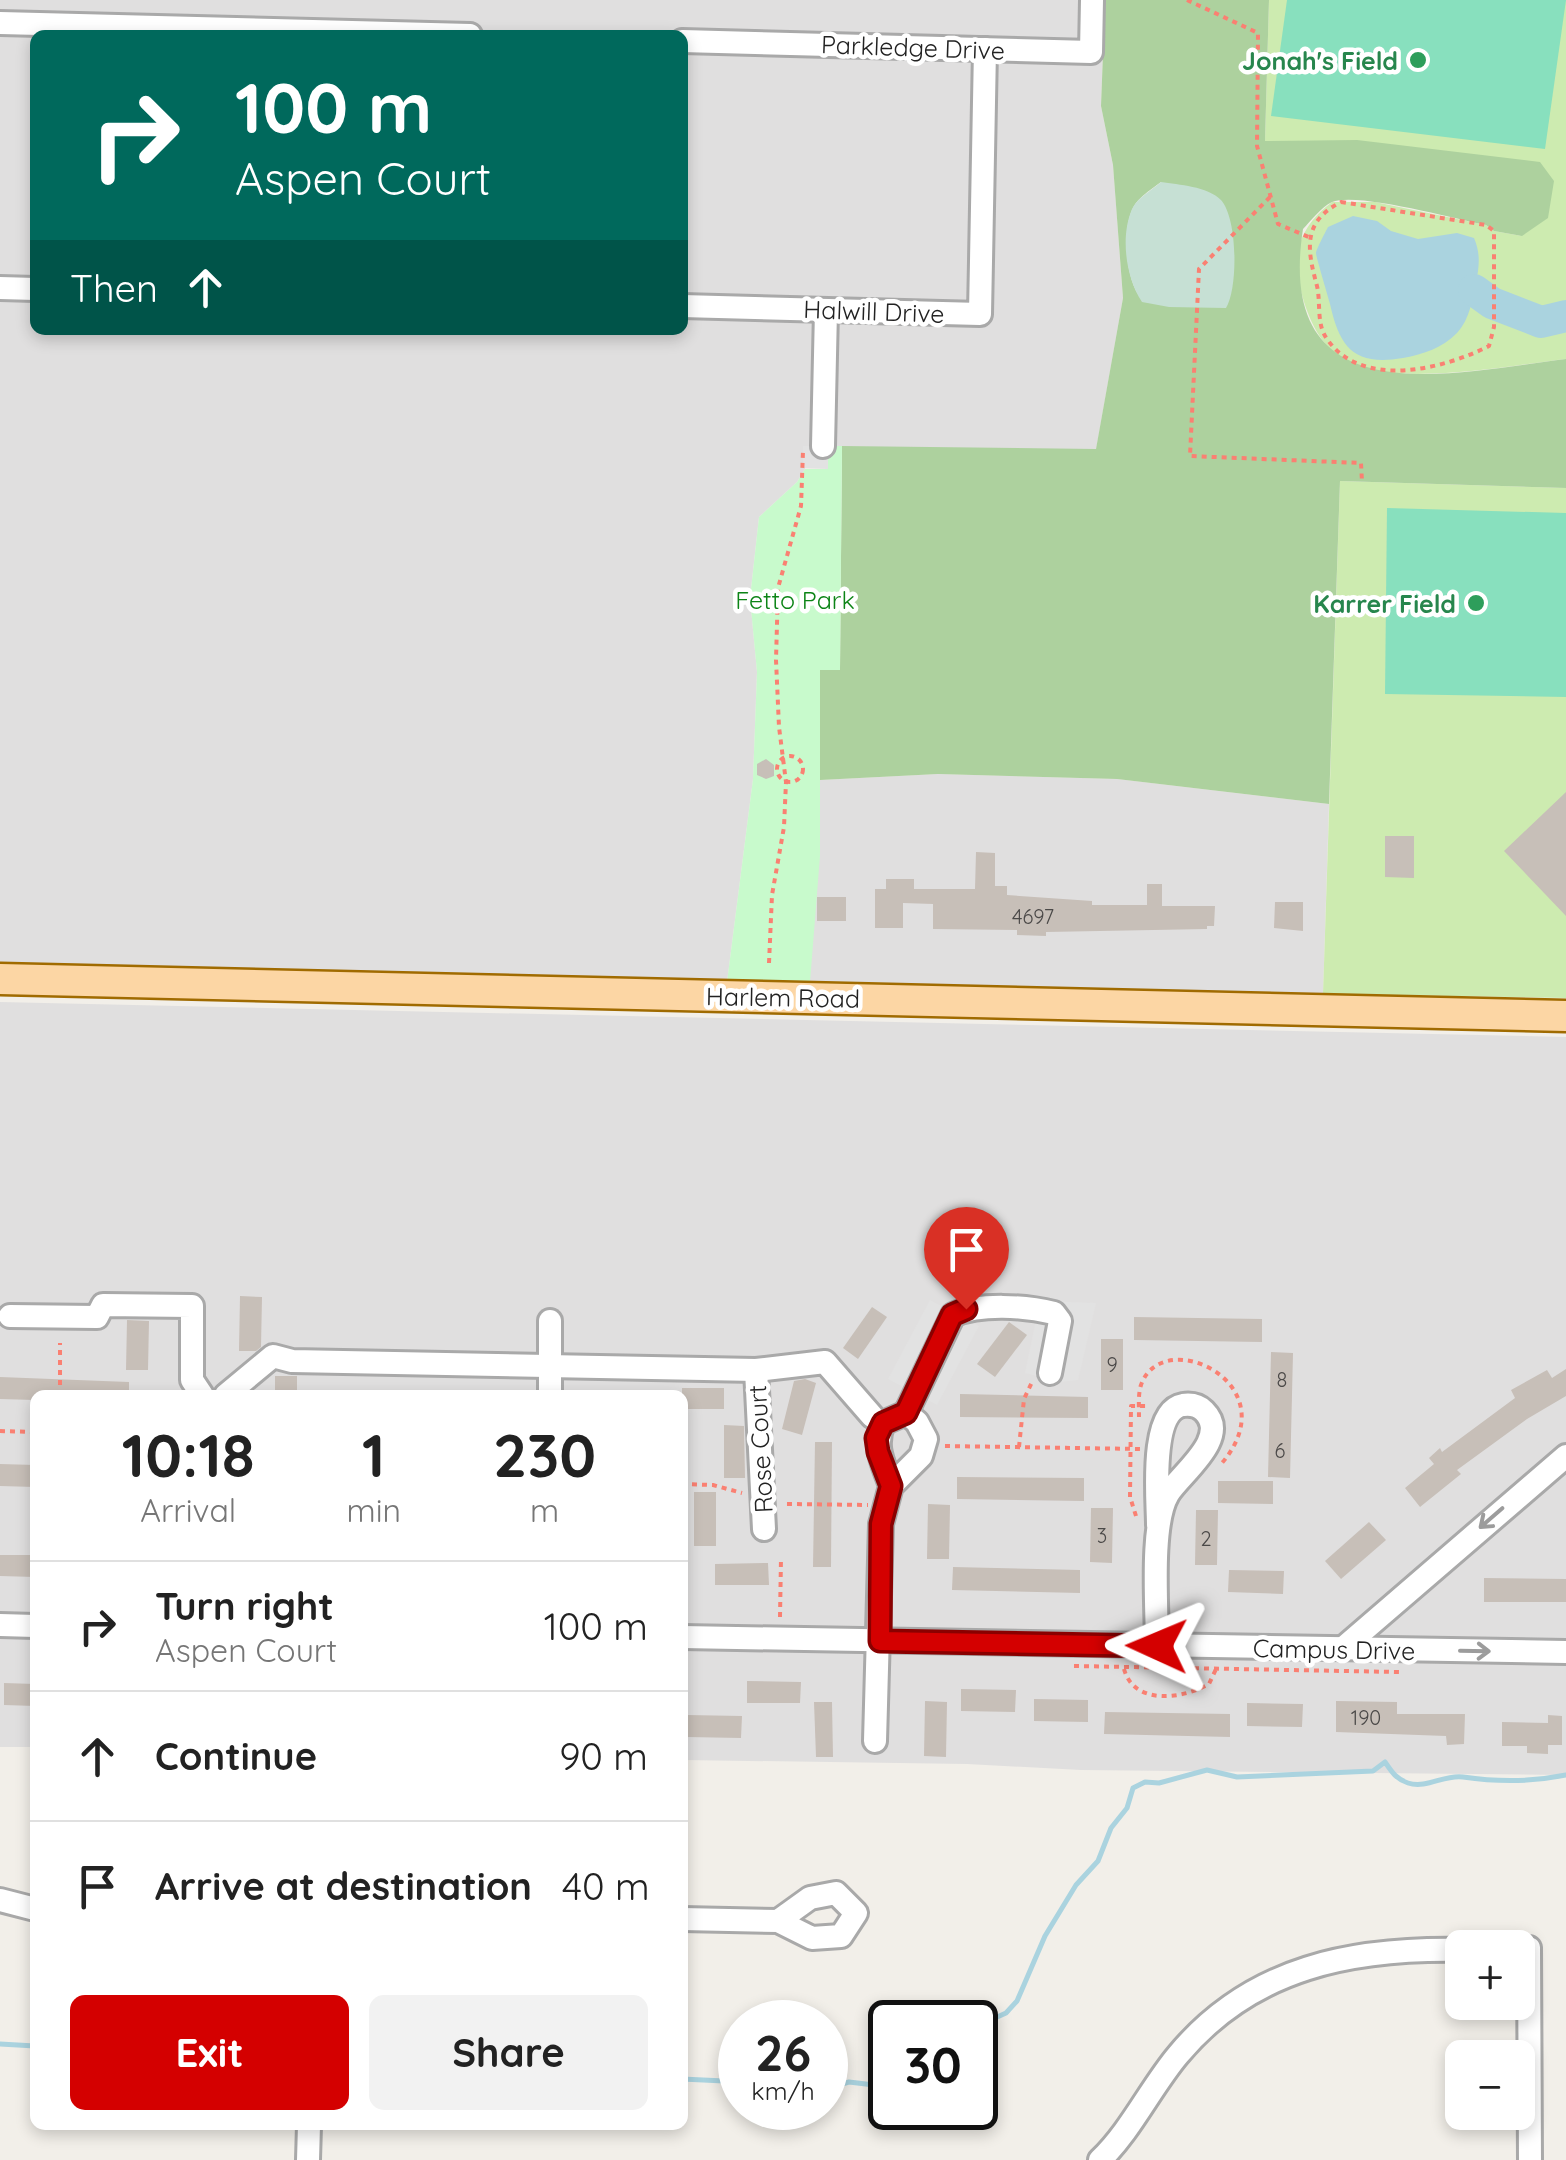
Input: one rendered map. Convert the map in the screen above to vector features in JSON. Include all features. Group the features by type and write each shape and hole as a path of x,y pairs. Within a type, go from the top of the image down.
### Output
{"main road":[{"name":"Harlem Road","path":"0,979 1566,1016"}],"street":[{"name":"Parkledge Drive","path":"688,41 1091,52 1092,0"},
{"path":"0,23 274,30"},
{"name":"Halwill Drive","path":"688,306 980,314 985,49"},
{"path":"0,288 30,289"},
{"path":"813,446 826,310"},
{"path":"10,1316 97,1317 102,1305 192,1306 192,1380 199,1390"},
{"path":"891,1486 876,1438 883,1423 906,1413 952,1315 966,1309 1039,1309 1054,1313 1060,1321 1042,1376"},
{"path":"550,1321 550,1390"},
{"path":"232,1390 273,1356 292,1361 756,1370 825,1362 872,1416"},
{"name":"Rose Court","path":"756,1370 764,1529"},
{"path":"1148,1524 1202,1454 1210,1437 1207,1413 1198,1406 1176,1406 1168,1412 1161,1430 1148,1524 1157,1646"},
{"path":"875,1741 881,1524 891,1486 921,1456 926,1439 917,1422 906,1413"},
{"path":"1342,1649 1566,1456"},
{"path":"0,1625 30,1626"},
{"name":"Campus Drive","path":"688,1638 1566,1652"},
{"path":"0,1900 30,1908"},
{"path":"688,1919 778,1921"},
{"path":"1106,2158 1180,2052 1216,2018 1254,1991 1326,1961 1412,1949 1445,1950"},
{"path":"1529,2020 1530,2160"},
{"path":"308,2160 309,2130"}],"path":[{"path":"1188,0 1258,33 1257,146 1278,224 1311,238"},
{"path":"1270,196 1198,269 1190,456 1362,463 1362,482"},
{"path":"1342,202 1486,225 1494,231 1494,327 1489,346 1423,370 1380,370 1337,351 1323,332 1320,319 1317,287 1308,258 1311,238 1324,211 1342,202"},
{"path":"769,964 772,895 784,827 786,782 776,660 778,588 813,446"},
{"path":"783,758 796,756 804,767 799,779 786,782"},
{"path":"60,1343 60,1390"},
{"path":"1019,1448 1024,1399 1042,1376"},
{"path":"1148,1524 1130,1497 1131,1406 1155,1406"},
{"path":"0,1431 30,1432"},
{"path":"940,1446 1140,1449"},
{"path":"688,1484 712,1485 744,1494"},
{"path":"787,1504 872,1505"},
{"path":"780,1626 782,1558"},
{"path":"1124,1664 1129,1682 1138,1689 1175,1697 1209,1684 1218,1665"},
{"path":"1066,1666 1218,1665 1399,1672"}],"shaded area":[{"path":"0,0 1105,0 1101,106 1113,165 1123,298 1096,450 803,446 805,469 797,482 759,517 750,598 757,672 753,779 727,982 0,969"},
{"path":"803,446 828,446 828,469 803,468"},
{"path":"938,774 1117,779 1329,804 1323,994 809,981 820,780"},
{"path":"0,1002 1566,1037 1566,1775 1081,1770 967,1764 688,1760 688,1390 30,1390 30,1747 0,1747"},
{"path":"930,1300 979,1326 937,1405 888,1379"},
{"path":"1040,1301 1096,1303 1078,1380 1060,1382 1025,1373"}],"green space":[{"path":"1105,0 1269,0 1265,141 1357,140 1540,162 1554,181 1548,218 1522,236 1407,207 1345,200 1328,204 1303,229 1301,289 1315,331 1342,357 1379,370 1423,374 1566,359 1566,488 1340,481 1329,804 1117,779 938,774 820,780 820,669 840,669 842,446 1096,449 1123,298 1113,165 1101,106","holes":["1161,182 1141,298 1128,265 1128,223 1136,203"]},
{"path":"1269,0 1566,0 1566,359 1448,373 1385,372 1358,366 1338,356 1323,341 1304,302 1297,257 1308,227 1332,202 1375,202 1522,236 1265,141"},
{"name":"Jonah's Field","path":"1287,0 1566,0 1545,149 1271,116"},
{"path":"1161,182 1208,192 1227,209 1234,254 1233,286 1226,308 1169,307 1142,302 1136,292 1126,257 1128,220 1137,201"},
{"name":"Fetto Park","path":"828,446 842,446 840,670 820,670 820,856 810,982 727,982 753,779 757,672 750,598 759,517 797,482 805,469 827,469"},
{"path":"1340,481 1566,488 1566,998 1323,994"},
{"name":"Karrer Field","path":"1387,508 1566,513 1566,697 1385,694"}],"water":[{"path":"1353,216 1377,221 1391,231 1418,239 1457,233 1474,238 1479,260 1477,277 1470,309 1457,333 1439,346 1403,358 1373,359 1352,351 1334,320 1316,253 1328,227"}],"building":[{"path":"766,759 774,765 774,776 766,779 757,775 757,764"},
{"path":"1566,792 1566,916 1504,851"},
{"path":"1385,836 1414,836 1414,878 1385,877"},
{"path":"976,852 995,853 995,886 1007,886 1007,895 1092,901 1092,905 1147,905 1147,884 1162,884 1162,906 1215,906 1214,926 1046,932 1046,936 1017,935 1017,930 933,929 933,904 903,903 903,928 875,928 875,889 886,889 886,879 914,879 914,889 975,889"},
{"path":"817,897 846,897 846,921 817,921"},
{"path":"1275,902 1303,902 1303,931 1274,928"},
{"path":"240,1296 262,1297 261,1347 256,1351 239,1351"},
{"path":"872,1307 887,1317 858,1359 843,1348"},
{"path":"1134,1317 1262,1319 1262,1342 1134,1340"},
{"path":"127,1320 149,1321 148,1370 126,1370"},
{"path":"1009,1322 1027,1335 995,1377 977,1364"},
{"path":"1101,1339 1123,1339 1123,1390 1101,1390"},
{"path":"1271,1352 1293,1353 1290,1478 1268,1477"},
{"path":"1566,1369 1566,1396 1457,1470 1461,1474 1420,1507 1405,1488 1434,1464 1429,1458 1515,1398 1511,1390 1547,1370 1552,1378"},
{"path":"275,1376 297,1376 297,1390 275,1390"},
{"path":"0,1377 129,1382 129,1390 30,1390 30,1400 0,1399"},
{"path":"794,1381 816,1383 802,1435 782,1429"},
{"path":"724,1388 724,1409 688,1409 688,1390 682,1390"},
{"path":"960,1394 1088,1397 1088,1418 960,1417"},
{"path":"724,1425 744,1426 745,1478 724,1478"},
{"path":"815,1442 832,1442 831,1567 813,1567"},
{"path":"0,1464 30,1465 30,1487 0,1486"},
{"path":"957,1477 1084,1478 1084,1501 957,1499"},
{"path":"1218,1481 1273,1481 1273,1504 1218,1503"},
{"path":"694,1492 716,1492 716,1546 694,1546"},
{"path":"928,1504 950,1505 949,1559 927,1559"},
{"path":"1091,1508 1113,1508 1112,1563 1090,1562"},
{"path":"1196,1510 1218,1510 1217,1565 1195,1565"},
{"path":"1369,1522 1386,1540 1341,1579 1325,1561"},
{"path":"0,1555 30,1555 30,1577 0,1576"},
{"path":"768,1563 769,1585 715,1585 715,1564"},
{"path":"953,1567 1080,1570 1080,1593 952,1590"},
{"path":"1229,1570 1284,1571 1283,1594 1228,1592"},
{"path":"1484,1578 1566,1579 1566,1602 1484,1602"},
{"path":"747,1681 801,1682 800,1703 747,1703"},
{"path":"4,1683 30,1684 30,1706 4,1705"},
{"path":"961,1689 1016,1690 1015,1712 961,1711"},
{"path":"1034,1699 1088,1700 1088,1722 1034,1721"},
{"path":"925,1701 947,1702 946,1757 924,1756"},
{"path":"1336,1701 1397,1702 1397,1714 1465,1714 1464,1744 1447,1745 1446,1736 1336,1732"},
{"path":"814,1702 832,1702 833,1757 816,1757"},
{"path":"1247,1703 1303,1704 1302,1727 1247,1726"},
{"path":"1105,1712 1230,1714 1230,1737 1104,1734"},
{"path":"688,1715 742,1716 741,1738 688,1737"},
{"path":"1548,1715 1562,1716 1562,1745 1548,1745 1548,1754 1527,1753 1527,1746 1502,1746 1502,1722 1548,1723"}],"waterway":[{"path":"1474,290 1492,303 1541,322 1566,316"},
{"path":"998,2017 1017,2001 1045,1936 1076,1885 1098,1861 1111,1828 1127,1808 1133,1788 1145,1782 1159,1783 1207,1770 1237,1777 1373,1771 1385,1762 1397,1777 1415,1784 1456,1777 1514,1780 1566,1775"},
{"path":"0,2044 30,2046"},
{"path":"688,2079 718,2081"},
{"path":"848,2082 868,2084"}],"place":[{"name":"Jonah's Field","path":"1418,60"},
{"name":"Karrer Field","path":"1476,603"}],"route":[{"path":"966,1309 952,1315 906,1413 883,1423 876,1438 891,1486 881,1524 880,1641 1157,1646"}]}
